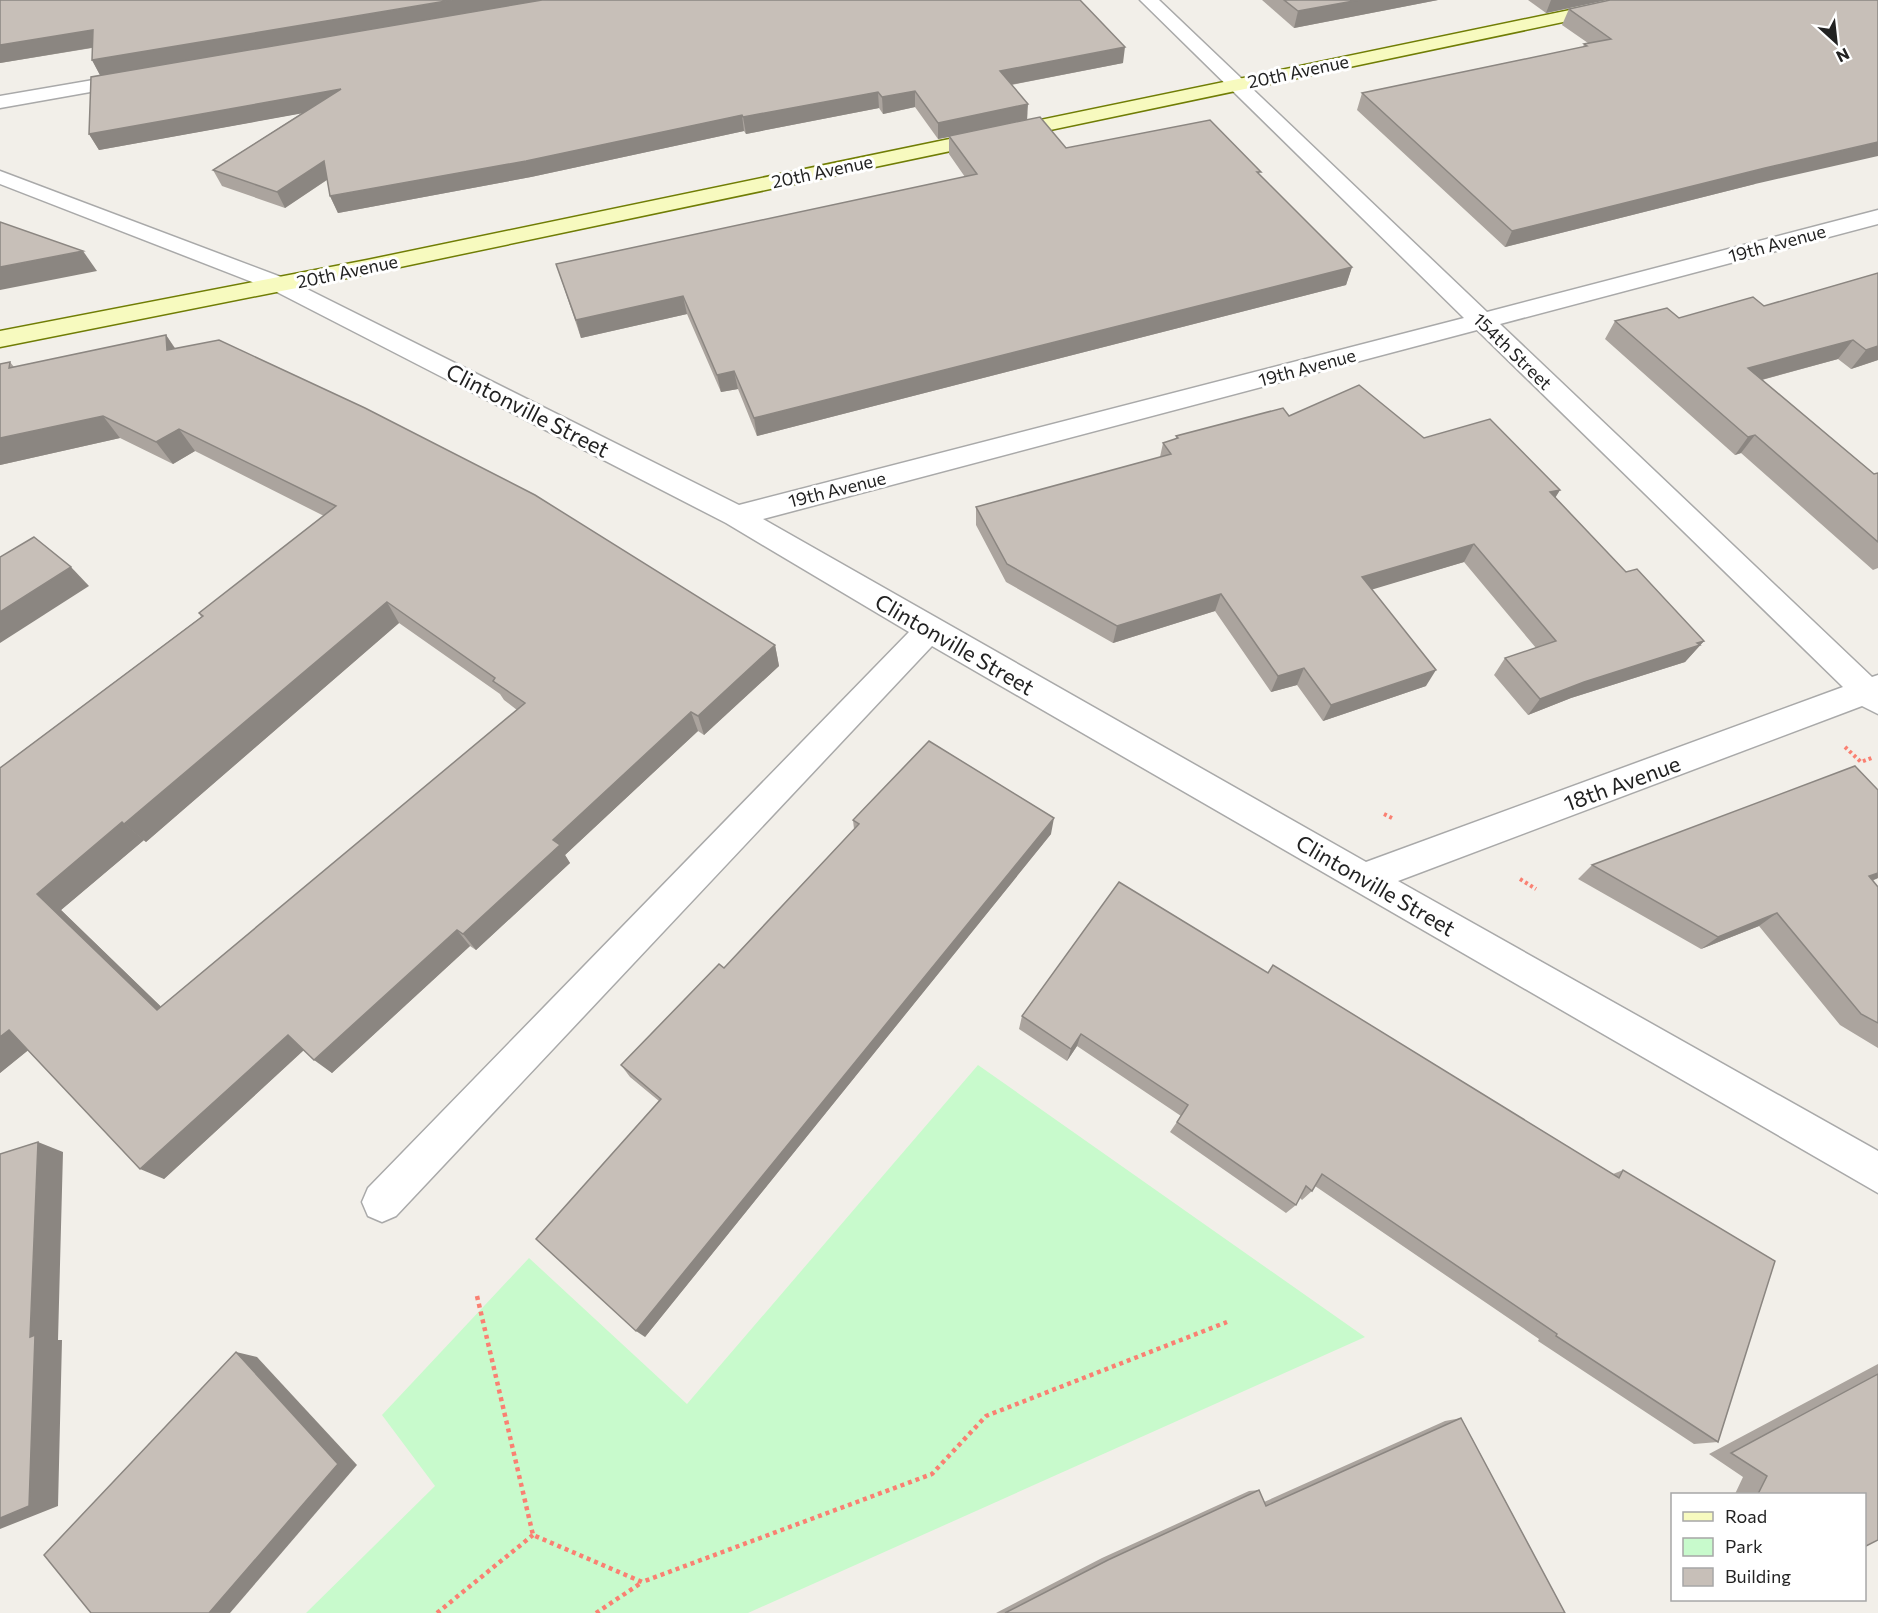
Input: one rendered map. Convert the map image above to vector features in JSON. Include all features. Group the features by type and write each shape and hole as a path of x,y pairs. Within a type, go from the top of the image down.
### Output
{"street":[{"name":"154th Street","path":"1149,0 1482,321 1874,693"},
{"name":"20th Avenue","path":"0,339 281,285 1644,0"},
{"path":"0,102 152,76"},
{"name":"Clintonville Street","path":"0,177 281,285 736,516 929,630 1878,1173"},
{"name":"19th Avenue","path":"736,516 1878,217"},
{"path":"382,1202 929,630"},
{"name":"18th Avenue","path":"1365,878 1874,693"}],"path":[{"path":"1845,747 1861,762 1874,757"},
{"path":"1520,879 1536,889"},
{"path":"477,1296 533,1535"},
{"path":"596,1613 642,1582 932,1474 986,1416 1227,1322"},
{"path":"533,1535 642,1582"},
{"path":"437,1613 533,1535"}],"green space":[{"path":"978,1065 1365,1337 748,1613 306,1613 435,1486 382,1415 529,1258 687,1404"}],"building":[{"path":"0,0 452,0 92,60 93,30 0,45"},
{"path":"542,0 1080,0 1125,47 1000,71 1028,104 938,123 915,91 882,97 878,92 743,117 742,115 526,161 330,196 324,161 277,192 213,170 341,89 89,134 91,77"},
{"path":"1284,0 1359,0 1298,11"},
{"path":"1610,0 1878,0 1878,142 1512,231 1362,93 1611,39 1569,9"},
{"path":"1040,117 1066,148 1210,120 1261,172 1257,172 1352,267 754,418 734,371 717,375 683,296 576,320 556,264 977,174 949,136"},
{"path":"0,222 83,251 0,267"},
{"path":"1878,273 1878,346 1866,350 1853,340 1748,368 1874,474 1878,473 1878,542 1755,435 1748,437 1615,321 1667,308 1679,318 1753,297 1764,306"},
{"path":"166,335 167,350 219,340 365,408 535,495 775,645 698,716 691,712 553,840 560,845 463,934 457,930 314,1060 288,1035 140,1169 9,1030 0,1037 0,768 203,616 199,613 336,506 179,429 156,442 103,416 0,438 0,364 10,362 9,368","holes":["387,602 495,678 493,681 525,703 157,1010 37,894 122,822 124,824"]},
{"path":"1359,385 1424,438 1490,419 1560,490 1550,492 1626,572 1637,569 1704,641 1697,643 1700,645 1584,682 1540,699 1505,658 1556,641 1474,544 1362,577 1436,670 1331,705 1304,668 1278,676 1221,594 1117,626 1007,564 976,507 1171,454 1163,443 1178,438 1176,436 1283,408 1289,416"},
{"path":"34,537 71,567 0,612 0,557"},
{"path":"929,741 1054,818 636,1331 536,1239 661,1099 621,1065 719,964 724,968 859,824 853,820"},
{"path":"1855,766 1878,790 1878,873 1869,876 1878,887 1878,1023 1861,1014 1777,913 1718,937 1592,865"},
{"path":"1119,882 1268,973 1273,965 1619,1178 1623,1170 1775,1261 1718,1442 1556,1336 1557,1334 1322,1174 1312,1191 1306,1186 1296,1205 1177,1122 1188,1105 1081,1034 1071,1049 1022,1016"},
{"path":"38,1142 30,1337 35,1335 29,1506 0,1518 0,1154"},
{"path":"236,1352 338,1464 209,1613 91,1613 44,1555"},
{"path":"1878,1374 1878,1540 1866,1546 1866,1493 1758,1493 1767,1476 1731,1453"},
{"path":"1461,1418 1565,1613 1005,1613 1108,1560 1259,1490 1266,1506"}]}
